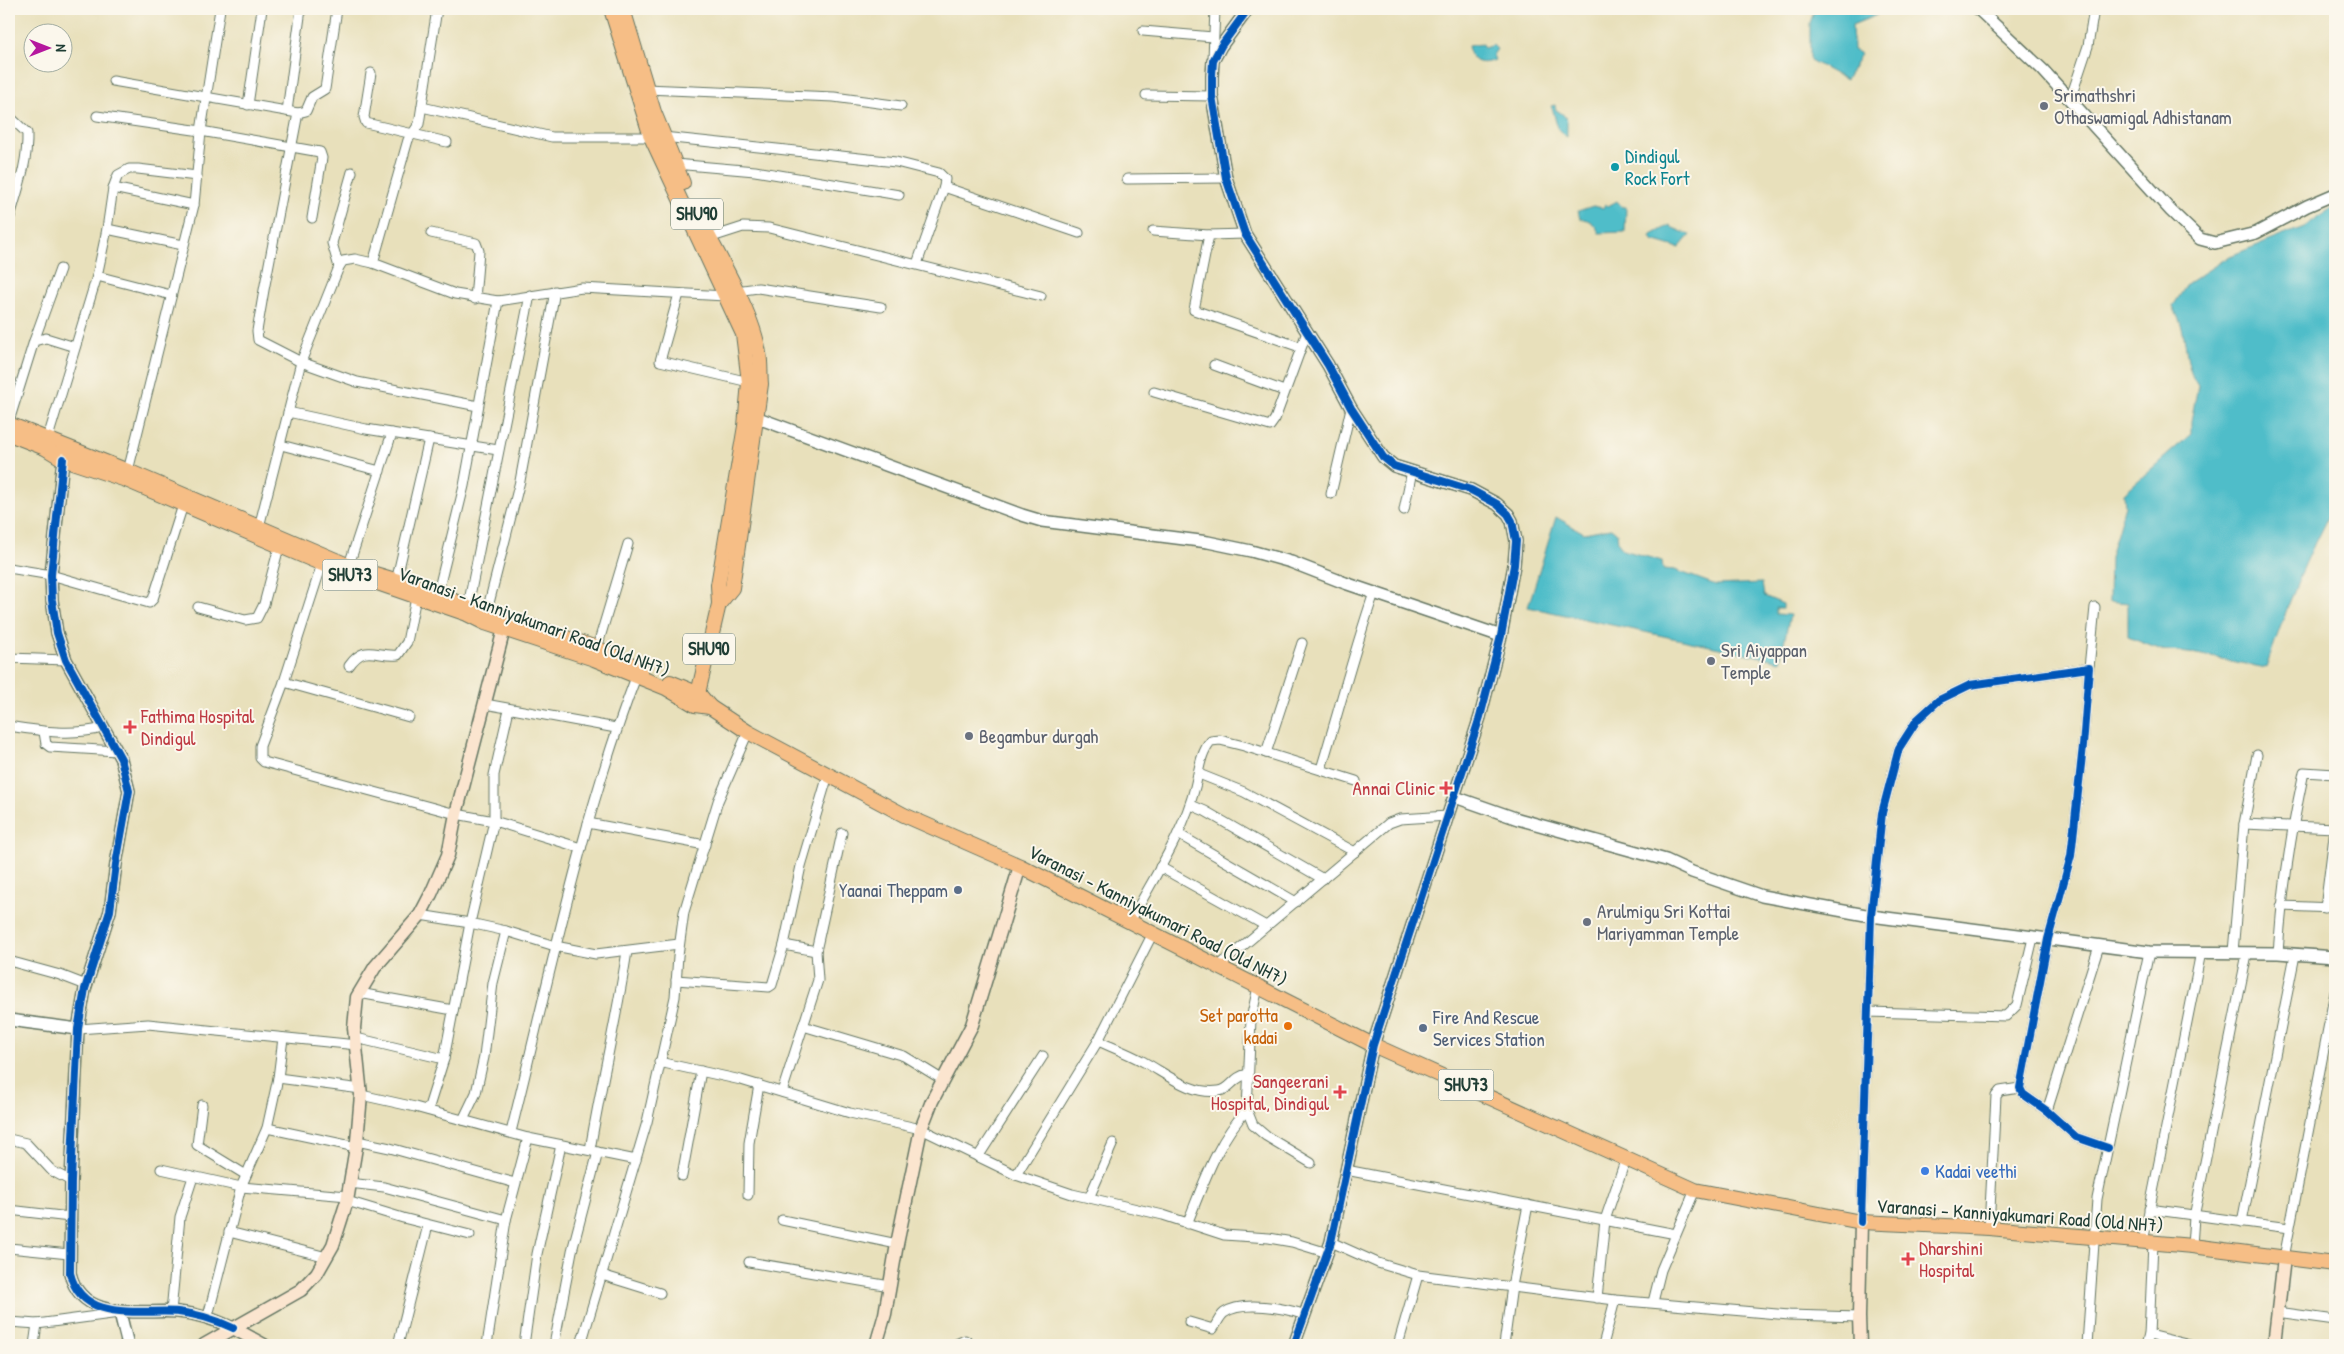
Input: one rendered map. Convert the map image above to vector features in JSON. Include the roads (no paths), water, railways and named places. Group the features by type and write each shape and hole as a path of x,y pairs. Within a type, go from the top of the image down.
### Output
{"main road":[{"path":"611,9 657,137 731,294 743,334 749,382 745,426 718,585 720,604"},
{"name":"SHU90","path":"623,9 646,89 657,137 675,164 709,238 731,294 754,332 759,353 761,384 758,418 732,588 720,604 697,699"},
{"path":"9,422 46,443 128,471 258,532 348,569 437,599"},
{"name":"Varanasi - Kanniyakumari Road (Old NH7)","path":"9,434 46,443 63,458 126,480 183,506 258,532 279,547 322,564 348,569 416,597 437,599 486,617 504,629 595,654 636,677 697,699 748,732 904,815 1020,866 1373,1046 1695,1190 1862,1222 1989,1228 2192,1246 2284,1258 2335,1260"},
{"path":"486,617 674,683 697,699"},
{"path":"204,1345 301,1290 317,1273 327,1257 348,1193 357,1144 361,1092 355,1012 359,993 375,967 420,915 448,856 456,814 504,629"},
{"path":"674,683 696,680 703,673"},
{"path":"876,1345 890,1286 896,1244 921,1129 943,1080 972,1025 1020,866"},
{"path":"1860,1345 1862,1222"},
{"path":"2274,1345 2284,1258"},
{"path":"233,1328 264,1345"}],"street":[{"path":"128,471 194,205 201,130 220,9"},
{"path":"248,105 262,9"},
{"path":"287,110 301,9"},
{"path":"113,81 298,113 306,111 312,96 325,89 337,9"},
{"path":"373,264 406,145 419,124 437,9"},
{"path":"1215,9 1212,96 1226,178 1245,234 1307,332 1351,408 1388,463 1471,490 1497,504 1512,520 1516,541 1514,565 1501,636 1480,717 1373,1046 1330,1247 1294,1345"},
{"path":"1213,62 1235,25 1248,9"},
{"path":"1978,9 2043,70 2171,211 2191,231 2207,242 2223,242 2256,233 2307,206 2335,194"},
{"path":"2070,100 2088,46 2094,9"},
{"path":"1143,31 1213,37"},
{"path":"371,73 364,117 366,123 447,142"},
{"path":"646,89 834,97 901,106"},
{"path":"1146,95 1212,96"},
{"path":"422,107 552,137 657,137 896,162 944,175 944,187 917,264"},
{"path":"298,113 257,336 263,343 301,362 357,382 478,406"},
{"path":"9,116 27,133 28,144 27,157 9,220"},
{"path":"98,116 201,130 317,151 322,154 312,218"},
{"path":"675,164 754,171 899,195"},
{"path":"46,443 97,276 113,188 118,175 129,169 197,176"},
{"path":"340,267 332,243 352,172"},
{"path":"1127,179 1226,178"},
{"path":"944,187 1079,233"},
{"path":"113,188 194,205"},
{"path":"709,238 743,227 761,226 1041,296"},
{"path":"107,229 183,244"},
{"path":"1153,231 1245,234"},
{"path":"431,233 476,244 479,251 475,299"},
{"path":"1209,234 1194,310 1300,348"},
{"path":"258,532 301,362 340,267 348,259 373,264 433,287 475,299 498,301 555,291 609,288 680,294 731,294 758,288 881,307"},
{"path":"9,422 34,341 60,269"},
{"path":"97,276 171,296"},
{"path":"486,617 520,481 555,291"},
{"path":"680,294 660,361 749,382"},
{"path":"467,611 530,295"},
{"path":"437,599 464,486 498,301"},
{"path":"1154,392 1270,426 1275,419 1307,332"},
{"path":"34,341 46,338 75,347"},
{"path":"1214,365 1284,391"},
{"path":"1331,494 1351,408"},
{"path":"288,412 392,433 498,450"},
{"path":"758,418 1028,517 1063,524 1208,542 1251,550 1501,636"},
{"path":"348,569 392,433"},
{"path":"398,573 429,439"},
{"path":"281,445 380,471"},
{"path":"63,458 52,575 52,600 57,633 66,660 117,751 126,774 130,792 116,864 110,911 86,985 78,1029 69,1254 73,1285 80,1295 96,1304 120,1313"},
{"path":"1404,510 1412,471"},
{"path":"9,568 52,575 149,603 153,599 183,506"},
{"path":"595,654 628,544"},
{"path":"198,606 245,620 257,618 264,604 279,547"},
{"path":"322,564 284,682 260,746 260,758 264,762 456,814 494,821 582,848"},
{"path":"1321,769 1342,702 1353,656 1374,593"},
{"path":"348,666 362,652 398,655 407,642 416,597"},
{"path":"2094,607 2074,838 2071,856 2048,939 2020,1088 2023,1094 2047,1111 2076,1137 2108,1148"},
{"path":"1266,753 1302,643"},
{"path":"9,658 66,660"},
{"path":"1862,1222 1871,916 1882,813 1899,748 1917,720 1939,700 1970,685 2089,668"},
{"path":"510,1132 555,946 588,823 616,728 636,677"},
{"path":"284,682 409,717"},
{"path":"485,704 616,728"},
{"path":"428,1110 444,1058 470,922 494,821 494,775 509,709"},
{"path":"9,726 44,732 80,733 103,728"},
{"path":"44,732 46,744 50,747 117,751"},
{"path":"583,1345 582,1341 647,1122 675,997 684,912 718,802 748,732"},
{"path":"1130,922 1178,834 1191,805 1202,757 1211,741 1220,740 1356,781"},
{"path":"2233,952 2244,824 2256,755"},
{"path":"2278,953 2281,906 2292,826 2304,772 2335,774"},
{"path":"1199,774 1244,792 1355,852"},
{"path":"676,980 769,987 775,978 801,866 828,775"},
{"path":"1455,797 1518,819 1666,860 1692,872 1762,896 1871,916 2150,952 2278,953 2335,957"},
{"path":"1191,805 1205,811 1322,879"},
{"path":"1219,966 1389,823 1400,819 1448,816"},
{"path":"588,823 705,845"},
{"path":"2244,824 2335,828 2325,908"},
{"path":"782,1092 818,980 816,951 842,833"},
{"path":"1178,834 1296,902"},
{"path":"1160,867 1266,926"},
{"path":"2281,906 2335,908"},
{"path":"420,915 470,922 555,946 596,954 680,944"},
{"path":"463,1120 476,1093 484,1057 493,983 506,931"},
{"path":"1016,1174 1098,1041 1153,933"},
{"path":"1868,1012 2006,1016 2017,1005 2033,938"},
{"path":"784,945 816,951"},
{"path":"2047,1111 2099,946"},
{"path":"554,1345 594,1151 607,1053 618,1010 627,951"},
{"path":"2087,1345 2097,1198 2116,1119 2150,952"},
{"path":"2146,1345 2149,1335 2149,1209 2201,952"},
{"path":"2192,1246 2194,1217 2247,954"},
{"path":"2242,1222 2295,955"},
{"path":"9,961 86,985"},
{"path":"1258,986 1251,1019 1247,1110 1253,1125 1266,1136 1311,1163"},
{"path":"2284,1258 2335,992"},
{"path":"359,993 453,1010"},
{"path":"9,1020 78,1029 148,1024 283,1038 356,1041 444,1058"},
{"path":"803,1026 904,1056 943,1080"},
{"path":"208,1316 241,1187 268,1128 278,1078 283,1038"},
{"path":"1098,1041 1144,1062 1185,1086 1200,1090 1222,1091 1227,1089 1236,1078 1248,1074"},
{"path":"978,1156 1043,1056"},
{"path":"659,1062 782,1092 850,1113 921,1129 1016,1174 1089,1198 1163,1215 1224,1235 1330,1247 1418,1275 1615,1300 1789,1315 1859,1317"},
{"path":"682,1176 701,1071"},
{"path":"278,1078 361,1092 528,1138 636,1160"},
{"path":"748,1195 749,1143 759,1086"},
{"path":"1989,1228 1996,1096 2000,1091 2020,1088"},
{"path":"202,1105 197,1145 246,1175"},
{"path":"1187,1224 1210,1168 1228,1134 1247,1110"},
{"path":"268,1128 390,1148 515,1183"},
{"path":"9,1138 26,1143 52,1171 71,1181"},
{"path":"488,1345 506,1220 528,1138"},
{"path":"1089,1198 1113,1142"},
{"path":"524,1345 537,1254 562,1144"},
{"path":"1597,1298 1605,1220 1626,1158"},
{"path":"161,1169 241,1187 348,1193 393,1189 506,1220"},
{"path":"1346,1170 1676,1234"},
{"path":"171,1312 179,1225 193,1177"},
{"path":"1653,1302 1661,1270 1695,1190"},
{"path":"348,1193 428,1225 470,1235"},
{"path":"1504,1345 1512,1286 1528,1205"},
{"path":"2149,1209 2194,1217 2289,1228"},
{"path":"9,1210 70,1216"},
{"path":"782,1220 896,1244"},
{"path":"398,1345 428,1225"},
{"path":"229,1232 327,1257"},
{"path":"9,1248 69,1254"},
{"path":"749,1262 890,1286"},
{"path":"602,1275 660,1293"},
{"path":"1398,1345 1418,1275"},
{"path":"1603,1345 1615,1300"},
{"path":"1189,1322 1213,1329 1220,1316 1225,1312 1242,1306 1283,1308 1305,1315"},
{"path":"9,1322 37,1324 120,1313 171,1312 208,1316 233,1328"},
{"path":"2277,1312 2335,1320"},
{"path":"120,1313 128,1345"},
{"path":"34,1345 37,1324"},
{"path":"2149,1335 2190,1345"},
{"path":"954,1345 965,1340 972,1345"}],"water":[{"path":"1815,9 1874,9 1877,15 1852,25 1853,50 1861,54 1846,80 1810,60 1810,23"},
{"path":"1482,44 1484,48 1493,45 1497,49 1493,55 1495,60 1485,63 1477,61 1471,56 1468,46"},
{"path":"1555,105 1556,110 1566,118 1567,137 1558,127 1551,106"},
{"path":"1617,201 1622,207 1626,207 1625,232 1599,233 1592,223 1580,219 1578,211 1593,206 1603,208 1605,204 1608,206"},
{"path":"2335,206 2335,504 2324,523 2297,584 2266,668 2197,654 2161,650 2128,637 2128,603 2109,601 2110,557 2125,505 2124,493 2191,434 2191,421 2198,386 2191,372 2182,328 2173,306 2188,283 2230,256 2304,227"},
{"path":"1670,225 1690,235 1679,248 1652,240 1650,236"},
{"path":"1556,517 1584,533 1611,528 1617,533 1618,542 1623,550 1662,561 1663,569 1675,570 1716,585 1762,583 1764,596 1783,604 1783,608 1776,608 1776,614 1790,615 1780,661 1528,607"}],"place":[{"name":"Srimathshri Othaswamigal Adhistanam","path":"2044,106"},
{"name":"Dindigul Rock Fort","path":"1615,167"},
{"name":"Sri Aiyappan Temple","path":"1711,661"},
{"name":"Fathima Hospital Dindigul","path":"130,727"},
{"name":"Begambur durgah","path":"969,736"},
{"name":"Annai Clinic","path":"1446,788"},
{"name":"Yaanai Theppam","path":"958,890"},
{"name":"Arulmigu Sri Kottai Mariyamman Temple","path":"1587,922"},
{"name":"Set parotta kadai","path":"1288,1026"},
{"name":"Fire And Rescue Services Station","path":"1423,1028"},
{"name":"Sangeerani Hospital, Dindigul","path":"1340,1092"},
{"name":"Kadai veethi","path":"1925,1171"},
{"name":"Dharshini Hospital","path":"1908,1259"}]}
